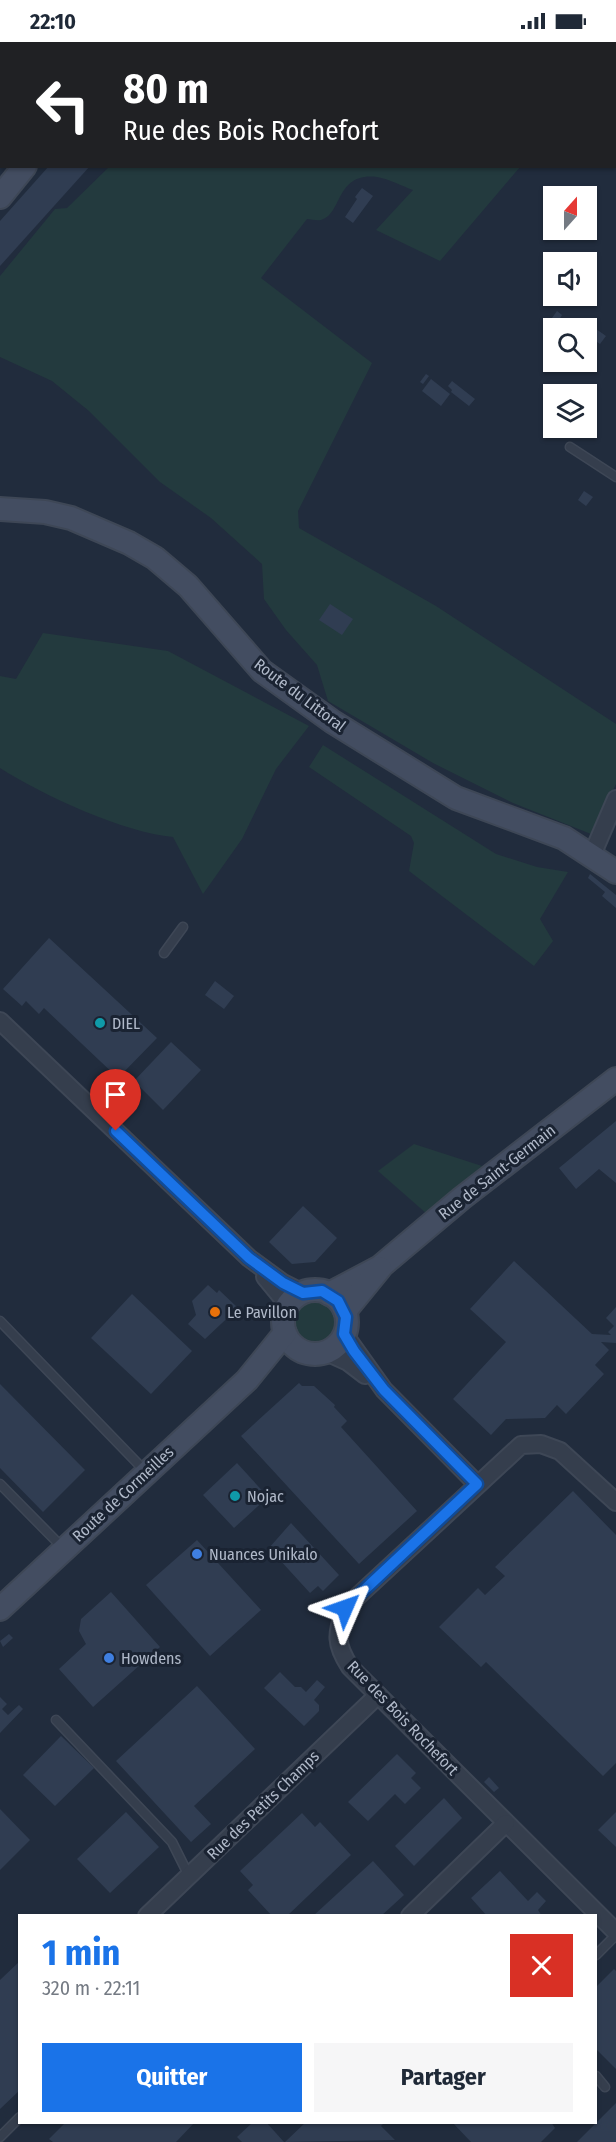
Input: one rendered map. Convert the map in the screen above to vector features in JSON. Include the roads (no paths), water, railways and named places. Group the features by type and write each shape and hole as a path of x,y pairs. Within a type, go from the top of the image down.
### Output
{"main road":[{"path":"0,197 23,168"},
{"name":"Route du Littoral","path":"0,509 45,512 71,518 129,543 155,558 188,586 262,671 333,722 456,798 564,838 616,872"},
{"name":"Rue de Saint-Germain","path":"345,1311 380,1267 462,1198 616,1079"},
{"name":"Rue de Saint-Germain","path":"330,1294 380,1267"},
{"path":"312,1290 330,1294 345,1311 344,1334 334,1348 326,1352 309,1354 301,1351 291,1344 283,1324 295,1299 312,1290"},
{"name":"Route de Cormeilles","path":"0,1610 247,1380 285,1333"},
{"name":"Route de Cormeilles","path":"247,1380 301,1351"}],"street":[{"path":"591,855 616,799"},
{"path":"0,1021 249,1258 283,1283 295,1299"},
{"path":"344,1334 384,1390"},
{"path":"326,1352 348,1362 384,1390 477,1484"},
{"name":"Rue des Bois Rochefort","path":"616,1502 560,1451 541,1444 521,1445 345,1608 337,1629 339,1650 350,1667 616,1933"},
{"name":"Rue des Petits Champs","path":"149,1914 378,1695"},
{"path":"412,1914 506,1823"}],"lane":[{"path":"570,447 616,477"},
{"path":"164,953 183,927"},
{"path":"0,1321 146,1473"},
{"path":"0,1484 64,1549"},
{"path":"56,1720 172,1842 189,1876"},
{"path":"597,1954 616,1933"},
{"path":"597,2077 605,2086"},
{"path":"0,2137 18,2119"}],"place":[{"name":"DIEL","path":"100,1023"},
{"name":"Le Pavillon","path":"215,1312"},
{"name":"Nojac","path":"235,1496"},
{"name":"Nuances Unikalo","path":"197,1554"},
{"name":"Howdens","path":"109,1658"}]}
